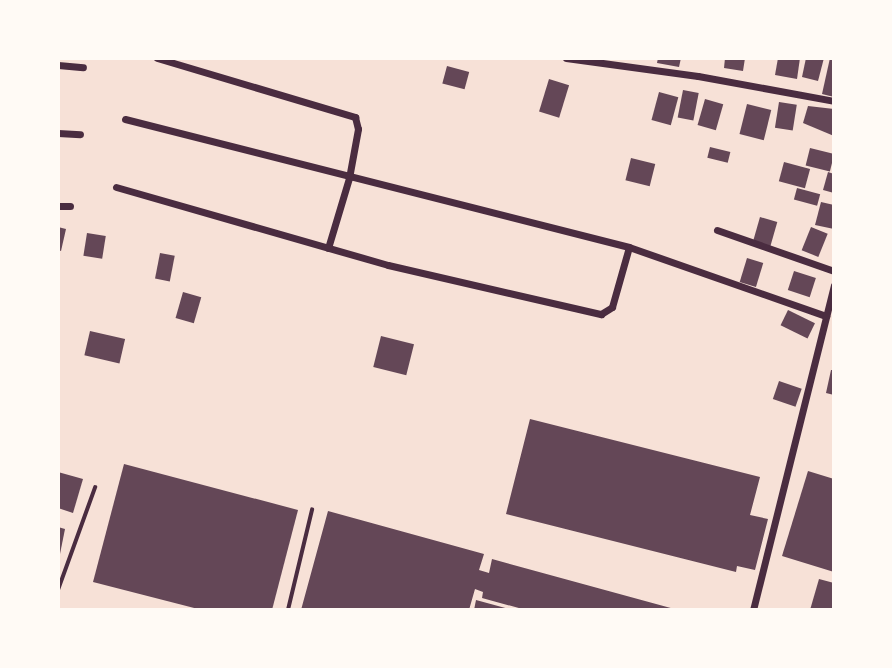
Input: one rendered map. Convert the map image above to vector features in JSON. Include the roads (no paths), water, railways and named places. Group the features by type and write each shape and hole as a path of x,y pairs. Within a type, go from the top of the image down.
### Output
{"street":[{"path":"157,58 350,113 358,129 349,178 328,248"},
{"path":"566,58 698,76 834,101"},
{"path":"58,65 83,67"},
{"path":"125,119 629,247 827,316"},
{"path":"58,133 80,134"},
{"path":"116,187 328,248 601,314 612,307 629,247"},
{"path":"58,206 70,206"},
{"path":"717,230 834,271"},
{"path":"753,610 834,285"}],"lane":[{"path":"58,590 95,488"},
{"path":"288,610 312,510"}]}
